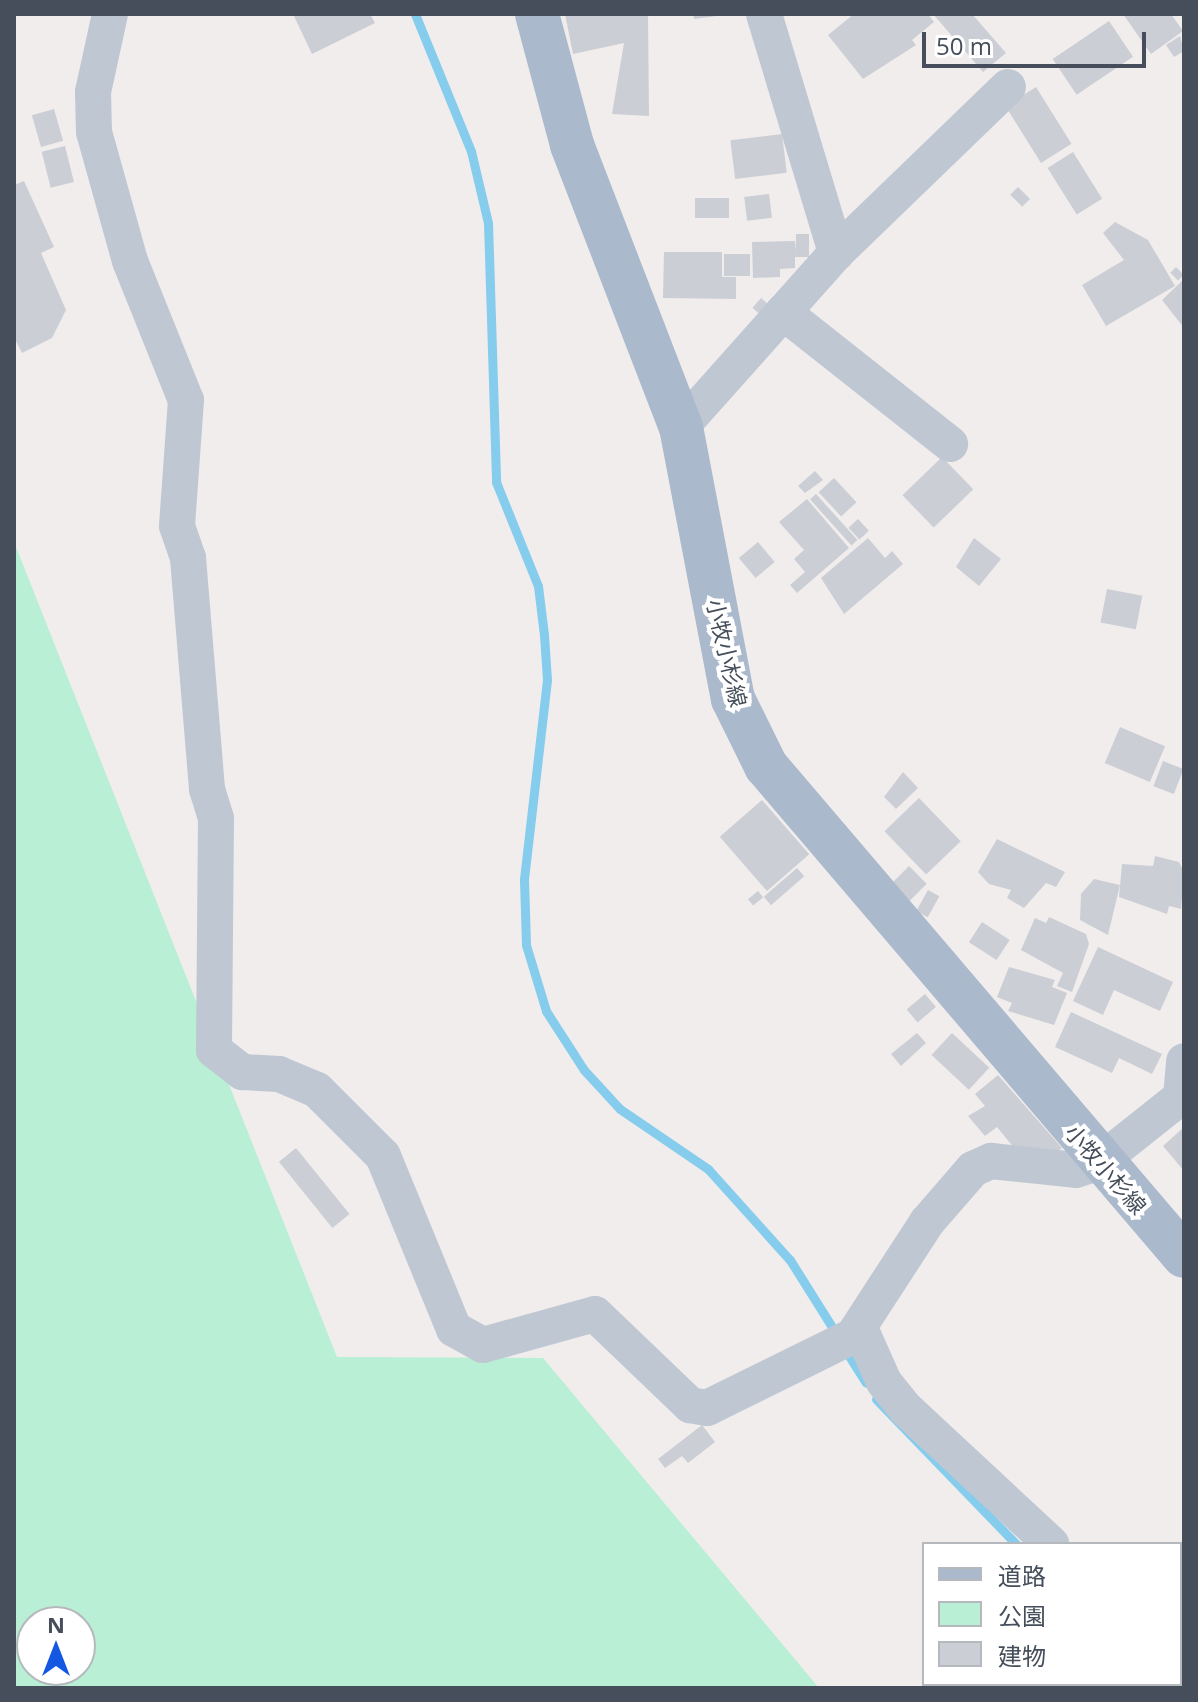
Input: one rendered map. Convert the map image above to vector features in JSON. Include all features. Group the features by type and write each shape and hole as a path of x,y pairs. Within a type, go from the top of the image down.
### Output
{"main road":[{"name":"小牧小杉線","path":"537,14 572,145 681,427 733,699 766,766 1098,1163 1184,1256"}],"street":[{"path":"110,14 93,92 94,132 130,261 186,400 177,526 188,558 207,789 216,818 214,1050 242,1072 279,1074 317,1090 383,1156 454,1329 471,1342 499,1343 595,1314 690,1405 707,1408 847,1338 927,1222 973,1169 991,1161 1076,1170 1098,1163 1181,1097 1184,1061"},
{"path":"764,14 836,253"},
{"path":"681,427 836,253 1008,87"},
{"path":"783,312 950,444"},
{"path":"847,1338 907,1410 1049,1542"}],"green space":[{"path":"14,542 337,1357 543,1358 819,1688 14,1688"}],"building":[{"path":"293,14 370,14 375,23 312,54"},
{"path":"565,14 648,14 649,116 612,114 624,43 573,54"},
{"path":"693,14 717,14 717,16 694,19"},
{"path":"854,14 928,14 934,22 912,40 916,45 863,79 828,35"},
{"path":"933,14 972,14 1006,53 983,72"},
{"path":"1123,14 1171,14 1183,31 1151,54"},
{"path":"1109,21 1133,57 1077,95 1053,59"},
{"path":"1180,36 1184,51 1174,57 1166,45"},
{"path":"1036,87 1072,144 1041,163 1005,106"},
{"path":"54,109 63,141 41,147 32,115"},
{"path":"782,134 787,173 735,179 730,140"},
{"path":"65,146 74,182 51,188 42,152"},
{"path":"1073,152 1102,199 1077,215 1048,168"},
{"path":"24,181 54,247 41,253 66,310 52,338 22,353 14,337 14,185"},
{"path":"1018,187 1030,199 1022,207 1010,195"},
{"path":"769,194 772,218 747,221 744,197"},
{"path":"695,198 729,198 729,218 695,218"},
{"path":"1115,222 1148,240 1175,286 1106,326 1082,285 1124,260 1103,233"},
{"path":"796,234 809,234 809,257 795,257 795,268 780,269 780,277 753,278 752,242 795,241 796,251"},
{"path":"664,252 722,252 722,277 736,277 736,299 663,298"},
{"path":"724,254 750,254 750,276 724,276"},
{"path":"1176,267 1184,275 1178,280 1170,273"},
{"path":"1184,279 1184,328 1162,300"},
{"path":"761,298 768,304 759,314 752,308"},
{"path":"942,457 973,489 934,528 902,495"},
{"path":"815,471 823,480 805,493 798,486"},
{"path":"834,478 857,502 841,516 819,492"},
{"path":"816,494 857,540 852,545 810,499"},
{"path":"807,499 849,548 797,593 790,585 805,572 794,559 804,550 779,522"},
{"path":"858,519 869,531 859,540 848,528"},
{"path":"868,538 885,558 892,551 903,564 844,614 821,578"},
{"path":"974,538 1001,559 979,586 956,567"},
{"path":"758,542 775,562 756,578 739,558"},
{"path":"1107,589 1142,596 1136,629 1101,622"},
{"path":"1120,727 1165,746 1150,782 1105,763"},
{"path":"1163,761 1184,769 1174,794 1153,786"},
{"path":"903,772 918,788 896,809 884,797"},
{"path":"919,798 961,841 926,875 884,831"},
{"path":"762,800 809,854 767,891 720,837"},
{"path":"997,839 1065,872 1056,887 1046,883 1024,908 1007,898 1011,890 989,884 978,872"},
{"path":"1155,856 1179,862 1184,872 1181,909 1169,906 1167,914 1119,897 1122,864 1153,866"},
{"path":"909,866 927,884 910,901 892,883"},
{"path":"797,868 804,876 771,905 764,897"},
{"path":"1094,879 1120,885 1108,935 1080,920 1081,894"},
{"path":"928,890 939,896 928,917 916,911"},
{"path":"758,891 763,897 753,905 748,899"},
{"path":"1049,917 1086,934 1089,944 1072,992 1057,986 1063,973 1021,950 1035,918 1046,923"},
{"path":"982,922 1010,940 997,960 969,942"},
{"path":"1098,947 1173,982 1160,1011 1114,990 1103,1015 1073,1001"},
{"path":"1009,967 1055,980 1052,987 1067,993 1054,1025 1008,1011 1012,1003 997,997"},
{"path":"925,994 936,1007 918,1022 907,1009"},
{"path":"1071,1012 1162,1054 1152,1074 1119,1058 1112,1073 1055,1047"},
{"path":"917,1033 926,1043 901,1066 891,1054"},
{"path":"952,1033 989,1068 969,1090 932,1055"},
{"path":"998,1075 1062,1148 1050,1157 1043,1148 1034,1155 1014,1148 997,1127 985,1136 968,1116 985,1106 975,1094"},
{"path":"1184,1127 1184,1171 1163,1146"},
{"path":"296,1148 349,1214 332,1228 279,1162"},
{"path":"702,1425 715,1442 688,1463 682,1456 665,1468 658,1459"}],"waterway":[{"path":"415,14 471,151 488,223 496,482 538,586 547,680 524,880 526,945 546,1011 584,1070 620,1109 708,1169 790,1260 837,1335"},
{"path":"844,1348 866,1383"},
{"path":"876,1399 1014,1542"}]}
